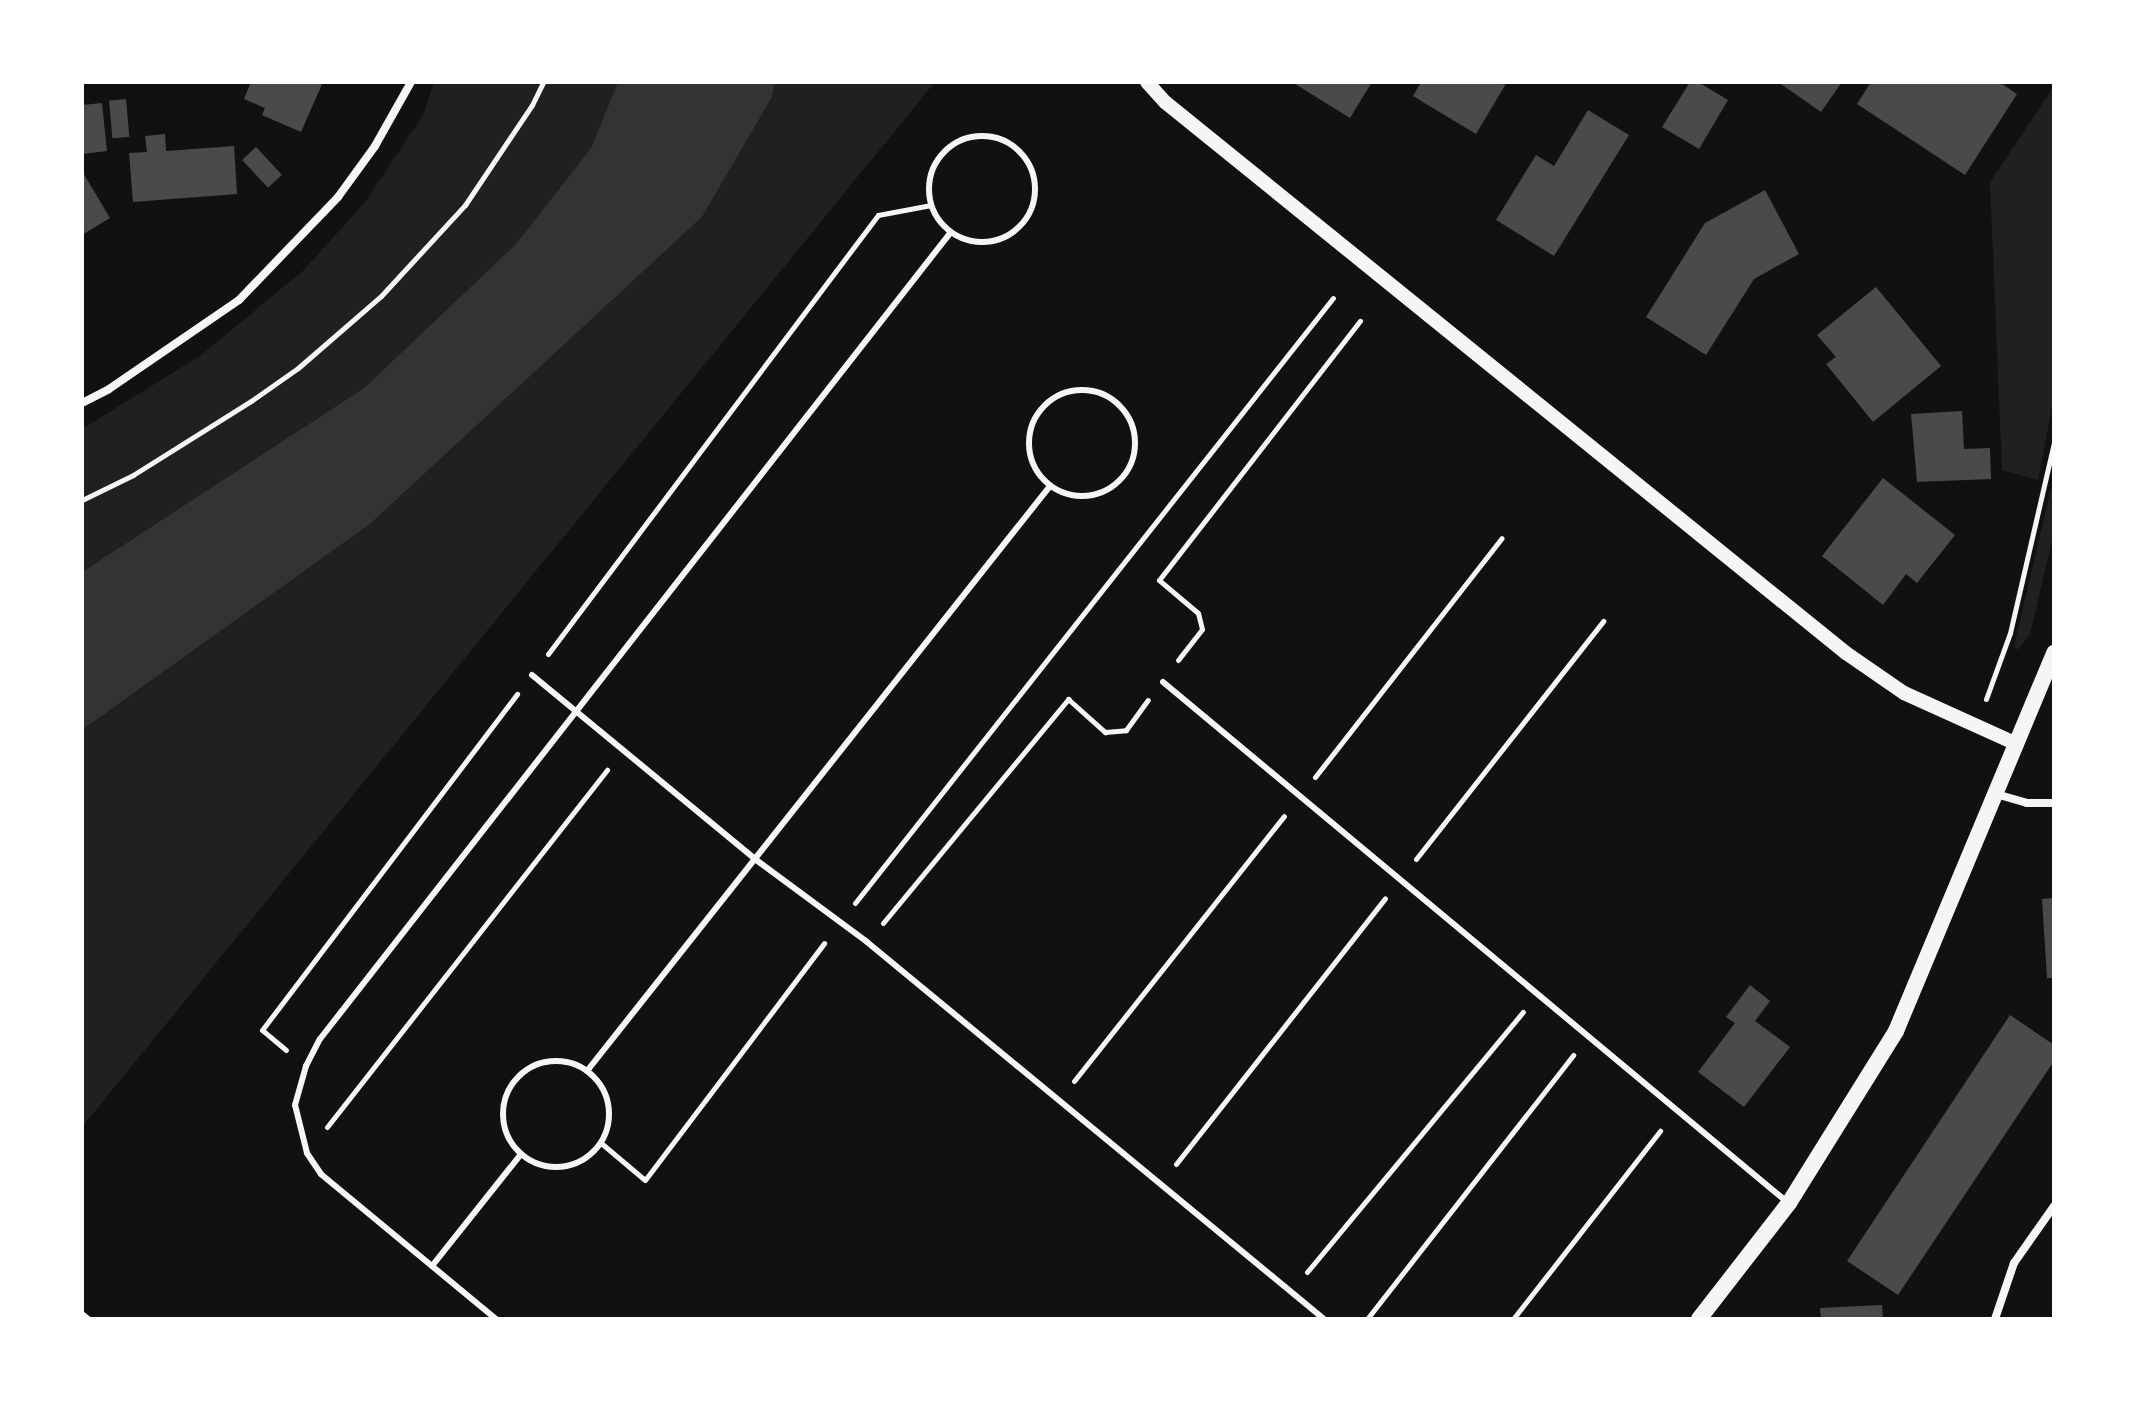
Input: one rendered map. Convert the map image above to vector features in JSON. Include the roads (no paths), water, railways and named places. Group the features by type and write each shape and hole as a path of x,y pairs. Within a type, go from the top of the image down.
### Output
{"main road":[{"path":"1699,1319 1789,1203 1896,1031 2054,653"}],"street":[{"path":"82,403 109,389 239,300 338,197 375,146 411,82"},
{"path":"1147,82 1165,102 1846,653 1904,693 2017,744"},
{"path":"1996,794 2027,803 2054,803"},
{"path":"1995,1319 2014,1263 2054,1206"}],"lane":[{"path":"985,135 1017,147 1035,179 1035,197 1030,215 1018,229 985,243 967,241 951,232 938,220 931,205 932,172 952,144 968,137 985,135"},
{"path":"496,1319 321,1174 307,1153 295,1105 306,1066 320,1039 951,232"},
{"path":"1067,391 1101,393 1116,401 1135,432 1135,451 1124,476 1103,493 1085,496 1067,495 1050,486 1038,474 1028,442 1040,410 1052,398 1067,391"},
{"path":"587,1071 1050,486"},
{"path":"532,675 755,859 867,942 1324,1319"},
{"path":"1163,682 1789,1203"},
{"path":"546,1061 563,1061 587,1071 604,1090 609,1107 609,1126 601,1143 589,1156 573,1165 555,1168 537,1164 521,1154 507,1133 503,1109 516,1077 546,1061"},
{"path":"432,1266 521,1154"},
{"path":"82,1314 88,1319"}]}
